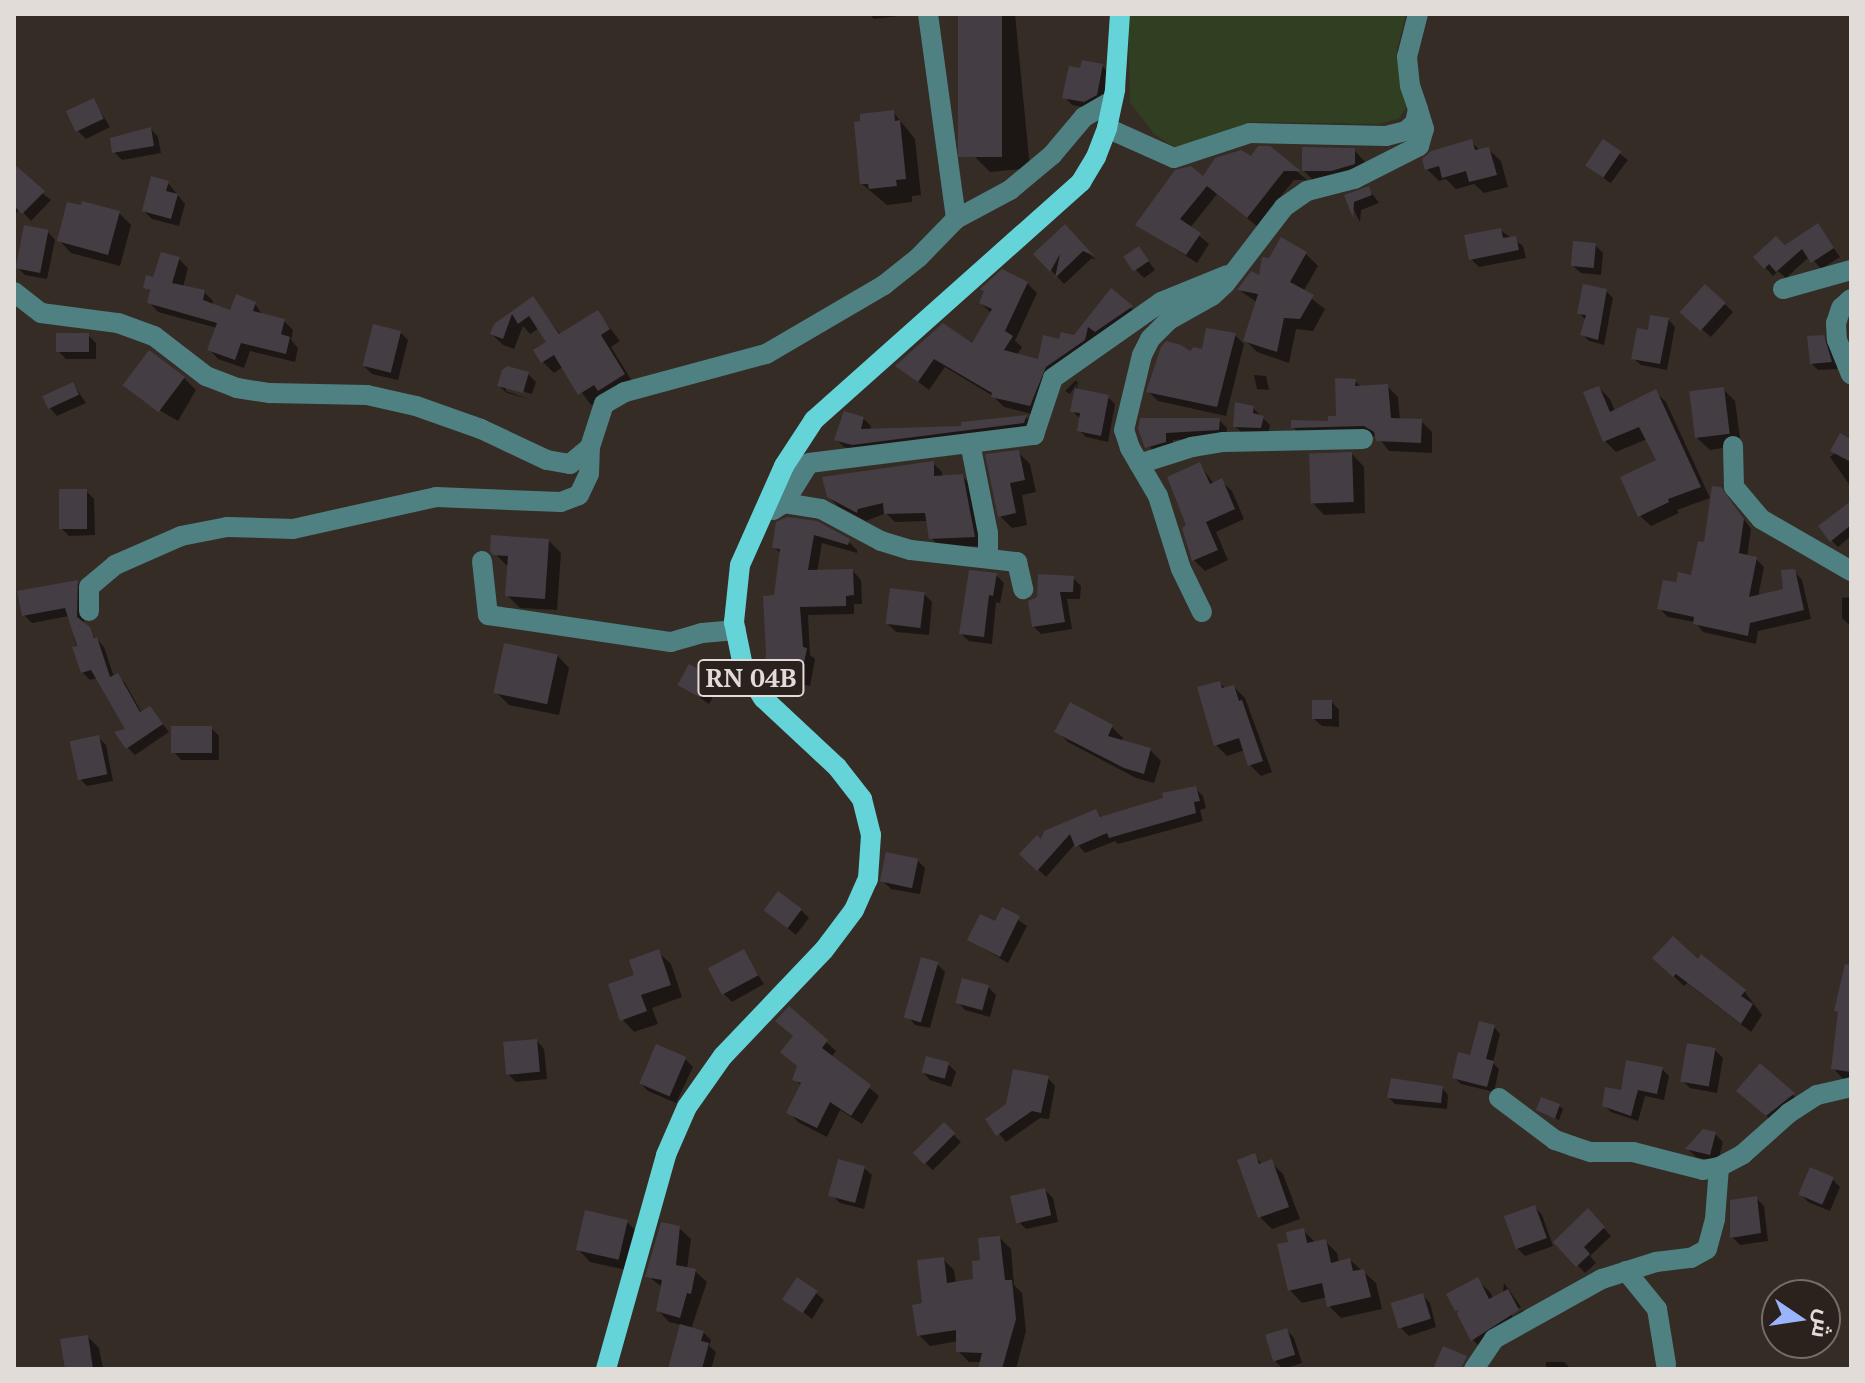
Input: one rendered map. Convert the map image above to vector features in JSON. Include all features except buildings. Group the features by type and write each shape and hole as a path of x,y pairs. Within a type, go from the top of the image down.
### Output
{"main road":[{"name":"RN 04B","path":"606,1369 666,1155 687,1107 723,1056 824,950 854,910 868,879 871,835 862,799 837,767 763,698 743,666 736,630 740,565 784,466 814,420 1081,182 1096,157 1107,128 1120,14"}],"street":[{"path":"928,14 956,219"},
{"path":"1202,612 1181,569 1158,496 1124,430 1133,382 1150,339 1169,320 1212,296 1234,272 1266,227 1295,199 1307,191 1354,179 1419,146 1424,129 1410,86 1407,57 1418,14"},
{"path":"89,611 89,587 115,565 181,536 227,527 293,529 436,497 561,502 579,495 589,474 590,447 604,404 625,392 766,354 884,285 918,258 956,219 1010,190 1052,155 1084,117 1112,101"},
{"path":"1107,128 1174,158 1250,133 1386,136 1406,131 1415,123 1418,109"},
{"path":"1783,289 1851,270"},
{"path":"757,521 784,503 809,463 1034,435 1053,378 1161,302 1234,272"},
{"path":"14,292 41,313 118,323 154,336 206,376 237,388 270,393 367,395 416,406 570,464 590,447"},
{"path":"1851,299 1841,308 1836,323 1837,340 1851,374"},
{"path":"1139,464 1192,447 1224,442 1363,439"},
{"path":"970,443 988,533 988,558"},
{"path":"1733,446 1734,487 1761,519 1851,571"},
{"path":"784,503 821,509 881,541 911,550 1017,562 1023,589"},
{"path":"482,561 488,615 671,642 702,633 736,630"},
{"path":"1499,1098 1555,1140 1572,1146 1591,1152 1633,1152 1703,1170 1719,1167 1743,1154 1789,1113 1808,1101 1851,1087"},
{"path":"1474,1369 1494,1339 1602,1279 1656,1262 1691,1258 1707,1249 1715,1219 1719,1167"},
{"path":"1626,1271 1657,1309 1666,1364"}],"green space":[{"path":"1128,14 1406,14 1397,49 1408,106 1398,119 1377,124 1249,122 1190,148 1172,146 1154,134 1130,102"}]}
